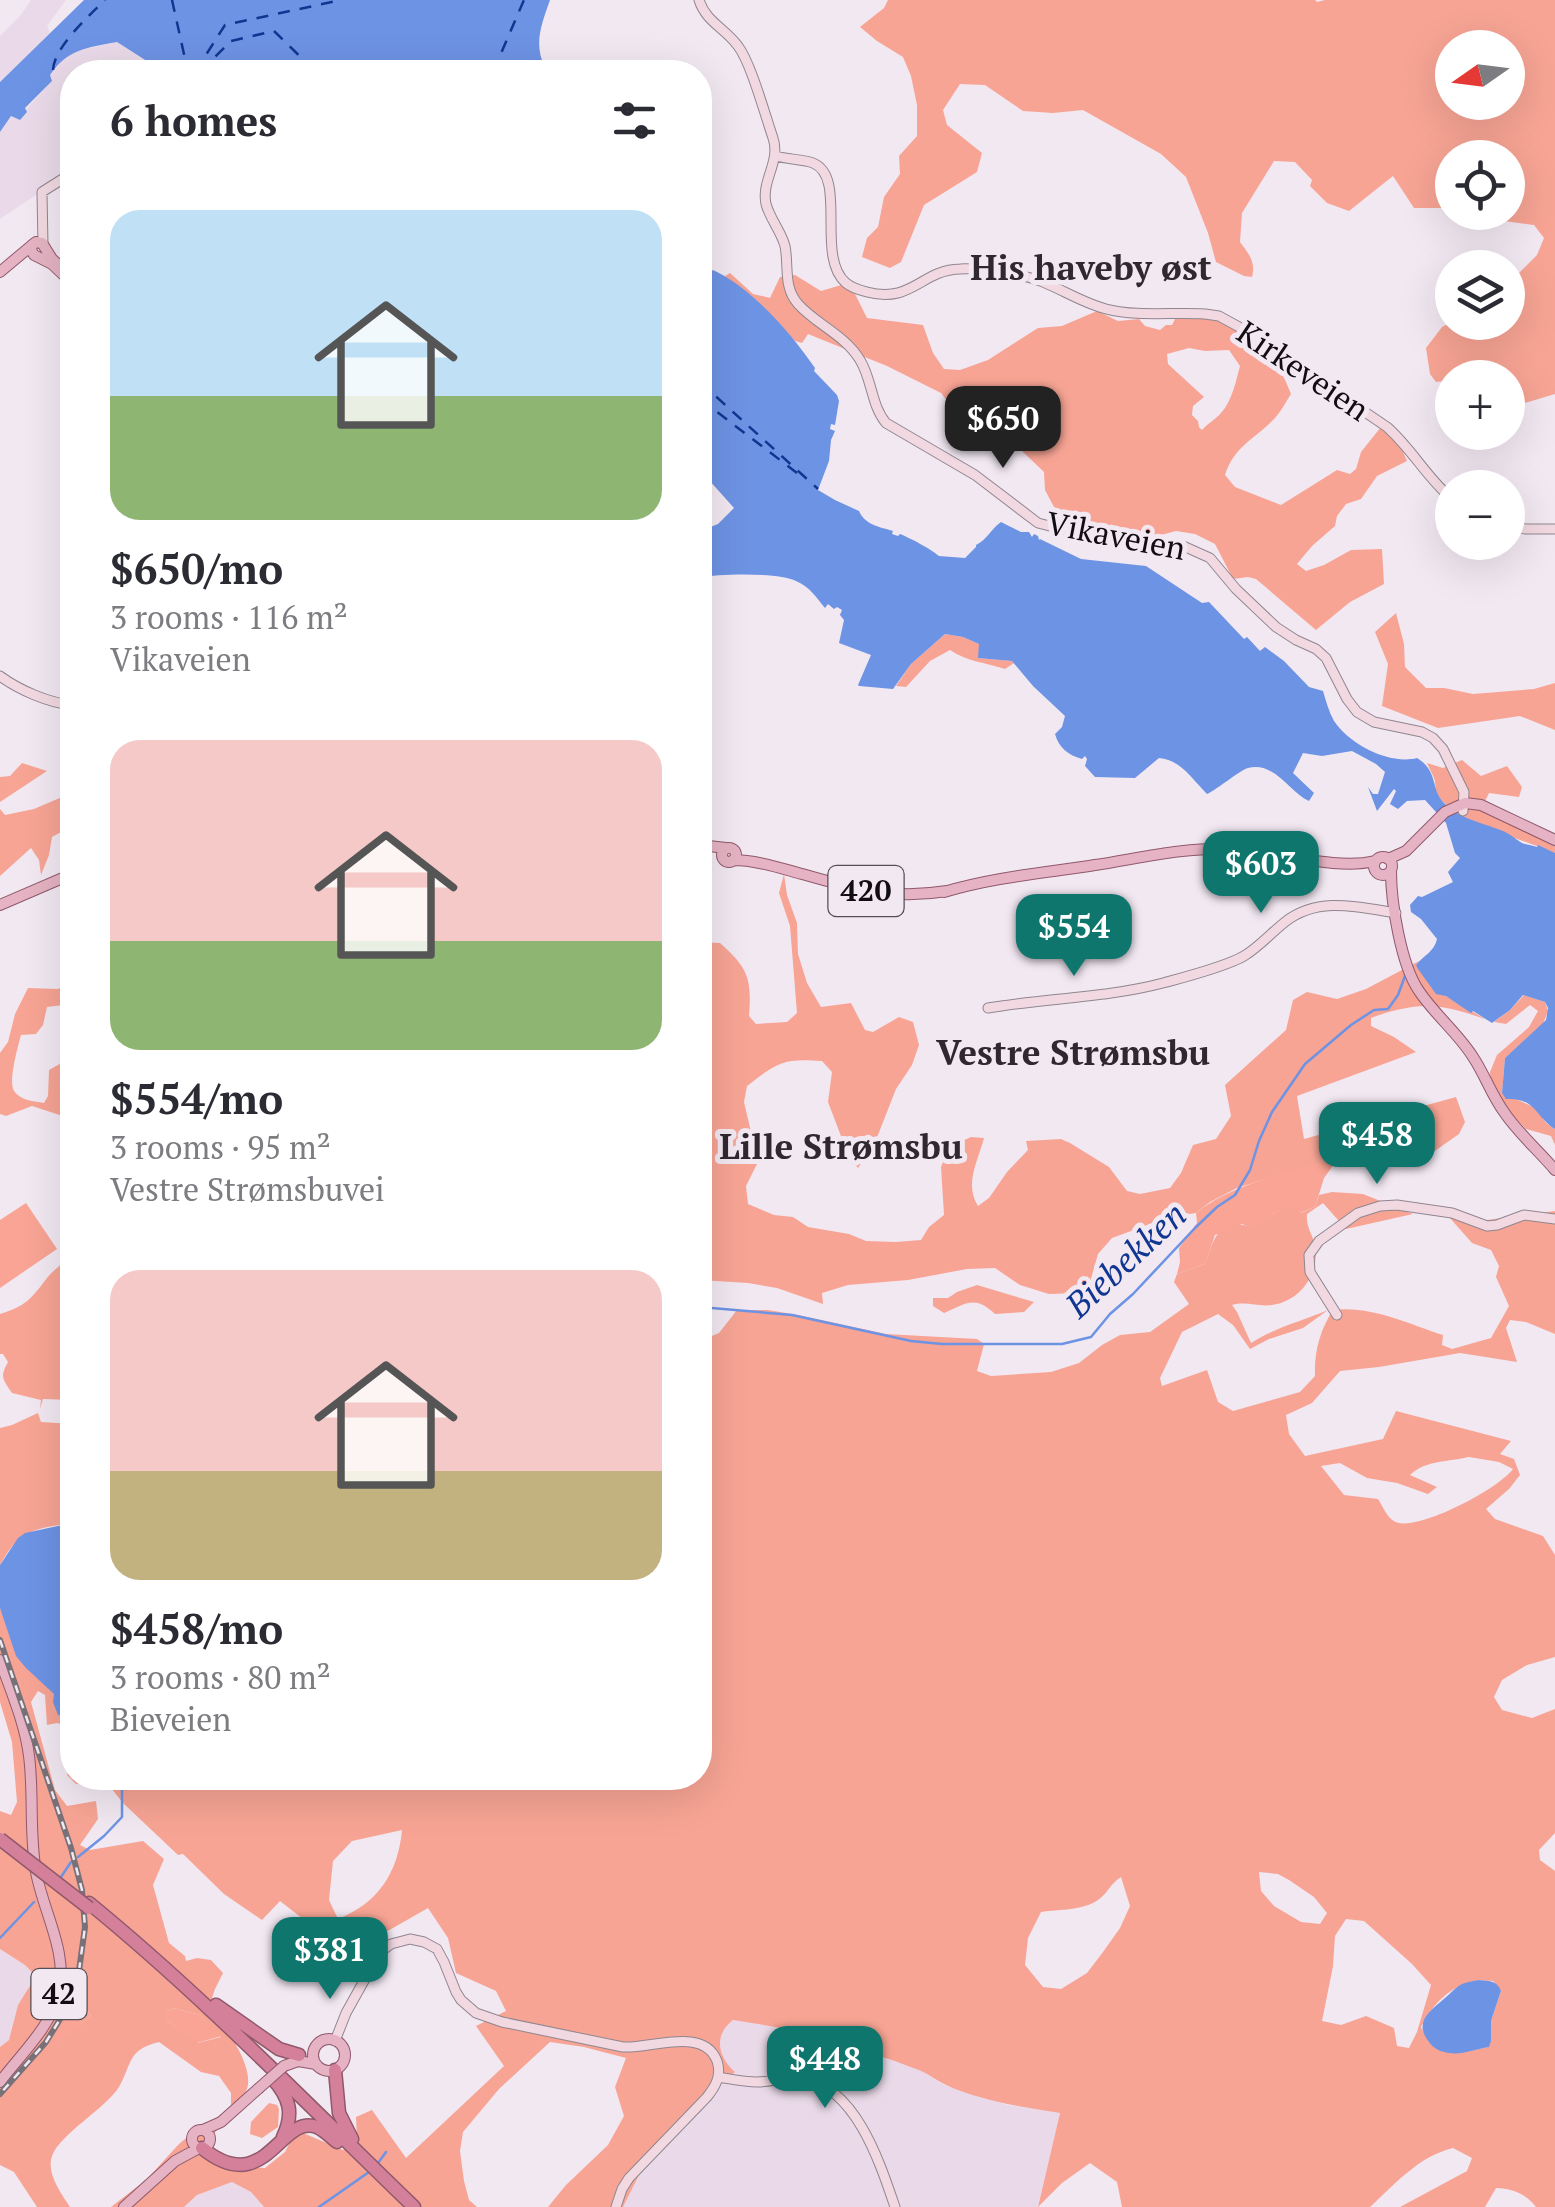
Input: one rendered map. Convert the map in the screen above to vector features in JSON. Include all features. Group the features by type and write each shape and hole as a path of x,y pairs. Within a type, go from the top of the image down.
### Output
{"highway":[{"path":"0,1836 176,1977 411,2207"},
{"path":"89,1905 363,2159"},
{"path":"176,1977 279,2048 298,2056"},
{"path":"253,2057 280,2086 288,2102 290,2118 282,2140"},
{"path":"335,2070 339,2113 363,2159"},
{"path":"203,2140 215,2158 238,2165 256,2162 301,2127 312,2126 363,2159"}],"main road":[{"name":"Vikaveien","path":"699,0 708,18 734,41 744,56 774,140 776,156 765,198 785,247 786,276 792,294 855,352 868,374 879,413 886,423 985,482 1038,523 1181,545 1204,554 1276,627 1326,658 1357,712 1374,722 1433,738 1443,748 1464,792 1460,807"},
{"name":"Kirkeveien","path":"776,156 814,163 826,179 831,198 833,263 853,288 896,295 942,272 966,269 1030,278 1079,301 1114,311 1218,316 1248,332 1387,427 1435,483"},
{"path":"38,249 42,192 60,180"},
{"path":"4,269 38,249"},
{"path":"38,249 60,270"},
{"path":"1525,529 1555,530"},
{"path":"0,676 60,704"},
{"path":"1555,840 1481,805 1460,807 1384,868 1404,961 1416,988 1472,1055 1512,1124 1555,1170"},
{"name":"420","path":"712,849 878,893 904,896 1208,848 1256,850 1384,868"},
{"path":"0,900 60,879"},
{"path":"988,1008 1119,993 1167,982 1236,960 1302,911 1331,905 1393,906"},
{"path":"1337,1315 1310,1272 1310,1255 1319,1241 1358,1213 1397,1205 1452,1213 1487,1226 1524,1214 1555,1219"},
{"name":"42","path":"0,1660 26,1738 35,1865 62,1977 58,1999 47,2021 0,2082"},
{"path":"335,2040 380,1952 410,1939 437,1950 461,2000 485,2017 623,2047 684,2041 711,2051 719,2068 707,2098 629,2178 616,2207"},
{"path":"124,2207 284,2066 298,2056 326,2040 335,2040 345,2055 335,2070 298,2061 284,2066"},
{"path":"315,2048 316,2064"},
{"path":"718,2077 757,2082 804,2079 826,2086 850,2110 875,2154 895,2207"}],"shaded area":[{"path":"31,0 66,0 47,26 50,33 0,82 0,36"},
{"path":"888,0 1555,0 1555,394 1525,403 1525,360 1435,360 1435,381 1430,374 1426,348 1435,336 1435,340 1525,340 1525,267 1537,255 1544,238 1534,225 1525,224 1525,140 1435,140 1435,208 1414,208 1393,176 1349,211 1327,203 1295,162 1274,161 1242,213 1240,242 1249,254 1252,277 1216,262 1186,177 1161,154 1083,110 1023,111 985,85 960,84 943,110 947,125 982,153 977,172 924,205 901,262 890,268 862,257 867,238 878,227 884,197 900,174 899,156 917,136 917,105 903,57 860,27"},
{"path":"117,42 145,60 64,60 75,51"},
{"path":"60,63 60,179 0,219 0,132 11,115 17,119 52,81 50,75"},
{"path":"730,273 753,294 770,298 780,277 795,275 821,291 841,285 854,292 867,318 923,325 933,353 944,369 960,370 988,360 1038,328 1062,326 1097,311 1118,321 1139,319 1145,326 1160,330 1172,325 1175,319 1186,317 1233,327 1267,352 1291,394 1275,418 1233,457 1225,475 1235,487 1281,505 1337,470 1350,474 1381,427 1400,445 1407,461 1377,476 1361,499 1346,504 1335,526 1297,564 1306,571 1351,550 1382,549 1384,584 1350,602 1316,630 1256,579 1233,579 1215,544 1195,534 1176,531 1143,535 1084,529 1054,507 1045,490 1044,472 1022,451 967,426 941,393 808,334 802,343 795,341 757,301 725,276","holes":["1189,348 1229,350 1240,366 1228,403 1202,430 1192,415 1193,406 1204,397 1168,364 1167,354"]},
{"path":"1396,613 1405,667 1426,688 1473,694 1534,689 1555,683 1555,730 1520,716 1438,728 1382,706 1388,664 1375,632"},
{"path":"945,634 979,644 979,658 1014,663 1005,669 950,650 930,661 906,687 896,686 911,664"},
{"path":"1462,760 1481,776 1507,766 1522,787 1519,797 1489,793 1483,805 1555,837 1555,853 1473,821 1444,803 1427,763 1443,768"},
{"path":"22,763 47,771 0,802 0,777 10,776"},
{"path":"60,798 60,833 52,837 41,875 39,860 31,848 0,876 0,809 5,815"},
{"path":"784,874 797,923 798,954 807,983 821,1007 851,1003 865,1030 873,1032 899,1017 913,1022 919,1045 874,1145 858,1168 849,1157 828,1102 832,1072 822,1061 782,1063 747,1086 744,1102 758,1162 746,1186 748,1204 774,1215 793,1217 808,1227 866,1241 921,1240 944,1215 941,1167 949,1147 971,1137 984,1138 972,1181 978,1206 1028,1150 1026,1141 1061,1139 1070,1143 1109,1167 1127,1191 1140,1194 1170,1188 1193,1145 1216,1139 1231,1116 1225,1085 1286,1030 1293,1000 1307,992 1337,999 1366,989 1419,961 1416,965 1446,996 1485,1019 1428,1006 1371,1018 1371,1026 1416,1052 1297,1096 1304,1139 1456,1097 1465,1122 1459,1134 1429,1155 1413,1146 1379,1163 1338,1159 1333,1155 1237,1188 1196,1213 1169,1217 1112,1238 1098,1254 1090,1282 1077,1293 1049,1294 1020,1285 995,1268 848,1285 822,1293 823,1304 777,1288 712,1281 712,943 720,943 742,967 749,983 749,1016 756,1024 787,1022 797,1013 790,926 779,893"},
{"path":"28,988 58,989 60,1005 47,1007 43,1025 36,1034 21,1035 12,1086 20,1097 44,1103 49,1070 60,1064 60,1115 32,1106 6,1116 0,1114 0,1053 8,1042 15,1014"},
{"path":"1524,995 1545,1002 1548,1011 1543,1024 1505,1058 1502,1093 1536,1108 1555,1129 1555,1145 1551,1136 1526,1129 1491,1088 1490,1072 1497,1055 1529,1027 1538,1011 1530,1005 1506,1024 1494,1022"},
{"path":"1333,1155 1338,1159 1324,1178 1315,1207 1300,1213 1278,1210 1254,1229 1242,1224 1215,1235 1205,1264 1177,1274 1179,1248 1197,1223 1196,1213 1245,1186"},
{"path":"1363,1194 1413,1214 1346,1229 1323,1203 1307,1214 1316,1255 1311,1275 1300,1292 1272,1305 1232,1305 1251,1343 1328,1310 1303,1328 1250,1349 1233,1325 1218,1314 1182,1332 1160,1378 1162,1386 1207,1370 1218,1402 1233,1411 1300,1392 1315,1376 1319,1341 1333,1310 1361,1310 1403,1321 1443,1335 1442,1345 1452,1349 1491,1338 1509,1306 1496,1277 1499,1266 1491,1250 1472,1243 1449,1217 1479,1221 1555,1211 1555,1334 1510,1320 1506,1328 1517,1362 1460,1353 1340,1371 1312,1403 1286,1415 1289,1434 1305,1456 1383,1439 1396,1411 1511,1441 1500,1454 1514,1459 1520,1475 1486,1509 1495,1519 1543,1536 1555,1555 1555,1657 1527,1665 1502,1680 1494,1697 1502,1710 1532,1718 1555,1709 1555,1833 1539,1850 1540,1860 1555,1871 1555,2207 1536,2207 1518,2193 1496,2188 1485,2207 1400,2207 1467,2171 1472,2158 1453,2148 1418,2164 1370,2207 1122,2207 1117,2182 1090,2163 1038,2207 1060,2113 974,2095 919,2070 869,2054 852,2053 834,2082 823,2077 829,2047 795,2032 733,2020 722,2032 720,2046 735,2072 713,2089 639,2175 623,2207 548,2207 608,2145 624,2116 615,2087 626,2058 550,2042 499,2089 463,2132 460,2151 464,2181 469,2200 477,2207 264,2207 251,2192 232,2182 197,2195 184,2207 111,2207 147,2179 201,2125 231,2107 231,2093 219,2076 201,2072 159,2042 136,2053 113,2095 64,2139 52,2156 53,2176 70,2207 37,2207 14,2172 0,2165 0,2047 9,2040 18,2005 36,1976 0,1949 0,1811 11,1815 17,1802 12,1742 0,1702 0,1608 7,1626 55,1694 60,1709 60,1724 47,1725 45,1695 38,1691 31,1702 55,1790 67,1806 96,1801 98,1819 80,1845 90,1850 143,1841 164,1859 153,1885 169,1943 186,1961 211,1960 223,1973 209,2007 237,2047 248,2082 239,2103 212,2136 214,2153 239,2167 265,2168 303,2133 343,2150 357,2139 356,2117 372,2110 406,2158 504,2066 476,2026 506,2011 496,1991 456,1973 448,1938 428,1908 386,1932 362,1965 342,1925 321,1933 280,1901 262,1920 224,1894 183,1854 178,1855 113,1790 712,1790 712,1336 737,1310 768,1310 886,1334 977,1339 984,1344 977,1371 991,1376 1051,1372 1079,1363 1120,1335 1150,1332 1189,1304 1174,1282 1177,1274 1205,1264 1216,1237 1226,1227 1254,1228 1288,1206 1301,1213 1315,1207 1319,1195","holes":["1469,1457 1499,1462 1513,1469 1492,1487 1460,1505 1410,1523 1392,1520 1378,1499 1344,1495 1321,1466 1340,1463 1367,1478 1428,1494 1437,1487 1410,1475 1438,1462","402,1830 396,1860 384,1885 364,1904 338,1919 329,1900 333,1861 352,1841","1259,1872 1278,1874 1314,1897 1327,1913 1320,1924 1301,1922 1274,1906 1261,1891","1121,1877 1130,1906 1120,1928 1087,1973 1061,1989 1043,1987 1025,1965 1028,1938 1041,1912 1092,1904","1346,1919 1364,1921 1431,1985 1409,2048 1397,2046 1394,2028 1366,2016 1341,2025 1322,2021 1335,1936","1478,1980 1493,1981 1501,1991 1488,2047 1457,2053 1434,2046 1421,2027 1431,2010 1451,1991","74,2004 85,2005 91,2016 52,2043","174,2008 200,2015 221,2037 198,2043 167,2021 167,2011"]},
{"path":"26,1203 57,1249 0,1288 0,1220"},
{"path":"60,1265 60,1400 43,1399 40,1409 41,1400 12,1393 4,1381 8,1362 0,1354 0,1314 27,1301"},
{"path":"977,1285 1034,1302 1024,1312 995,1314 976,1303 944,1313 933,1306 933,1298 948,1298"},
{"path":"38,1413 41,1422 60,1423 60,1525 22,1537 0,1565 0,1428"},
{"path":"0,1949 36,1976 18,2005 9,2040 0,2047"},
{"path":"74,2004 85,2005 91,2016 57,2044 51,2043"},
{"path":"174,2008 200,2015 222,2036 197,2043 167,2021 167,2011"},
{"path":"733,2020 790,2029 816,2038 829,2046 823,2076 834,2082 852,2053 864,2053 921,2070 944,2085 1008,2105 1060,2113 1038,2207 623,2207 639,2175 713,2089 734,2073 725,2063 719,2044 723,2027"},
{"path":"269,2103 279,2109 278,2127 262,2138 250,2134 251,2122"},
{"path":"232,2182 251,2192 264,2207 184,2207 197,2195"}],"water":[{"path":"84,0 550,0 539,42 542,60 145,60 117,42 87,48 60,60 50,75 52,81 25,108 27,112 20,120 11,116 0,132 0,82"},
{"path":"713,270 742,288 770,313 837,395 829,461 818,490 859,511 878,527 909,538 939,556 965,558 1001,522 1081,559 1146,566 1202,603 1209,602 1244,639 1247,637 1260,651 1265,647 1309,687 1323,691 1334,721 1350,738 1383,756 1417,758 1424,763 1440,799 1451,809 1506,832 1522,843 1555,853 1555,1129 1530,1105 1506,1099 1502,1093 1505,1058 1546,1020 1545,1002 1523,995 1492,1023 1436,994 1416,965 1437,939 1411,912 1410,905 1418,896 1453,882 1448,872 1460,858 1446,823 1425,800 1407,801 1398,809 1390,804 1394,789 1377,811 1368,787 1378,794 1385,772 1352,751 1322,756 1303,753 1293,773 1314,793 1309,801 1274,773 1258,767 1244,769 1207,794 1180,766 1159,758 1135,778 1095,777 1085,766 1085,756 1082,759 1068,753 1057,739 1055,734 1065,716 1012,661 978,658 979,644 963,637 945,634 911,664 893,689 859,686 871,655 839,643 842,610 828,604 825,608 805,586 788,578 712,576 712,526 734,508 712,483"},
{"path":"60,1526 60,1715 53,1702 54,1694 16,1656 0,1608 0,1565 25,1533"},
{"path":"1478,1980 1495,1983 1501,1991 1491,2021 1489,2047 1464,2053 1435,2048 1424,2035 1425,2017 1459,1986"}],"waterway":[{"name":"Biebekken","path":"712,1308 792,1315 942,1344 1062,1344 1091,1337 1195,1228 1235,1195 1250,1170 1272,1112 1305,1064 1351,1025 1374,1010 1388,1009 1405,976"},
{"path":"78,1857 122,1817 122,1790"},
{"path":"59,1880 71,1862"},
{"path":"0,1938 34,1902"},
{"path":"378,2163 386,2152"},
{"path":"319,2207 369,2172"}],"ferry route":[{"path":"53,70 66,42 105,0"},
{"path":"172,0 185,60"},
{"path":"203,60 225,25 341,0"},
{"path":"498,60 524,0"},
{"path":"212,60 231,41 274,31 304,60"},
{"path":"712,393 818,489"},
{"path":"712,408 801,476"}],"railway":[{"path":"0,1640 71,1848 82,1890 85,1927 78,1978 62,2016 46,2042 0,2094"}],"district":[{"name":"His haveby øst","path":"1091,268"},
{"name":"Vestre Strømsbu","path":"1073,1053"},
{"name":"Lille Strømsbu","path":"841,1147"}]}
